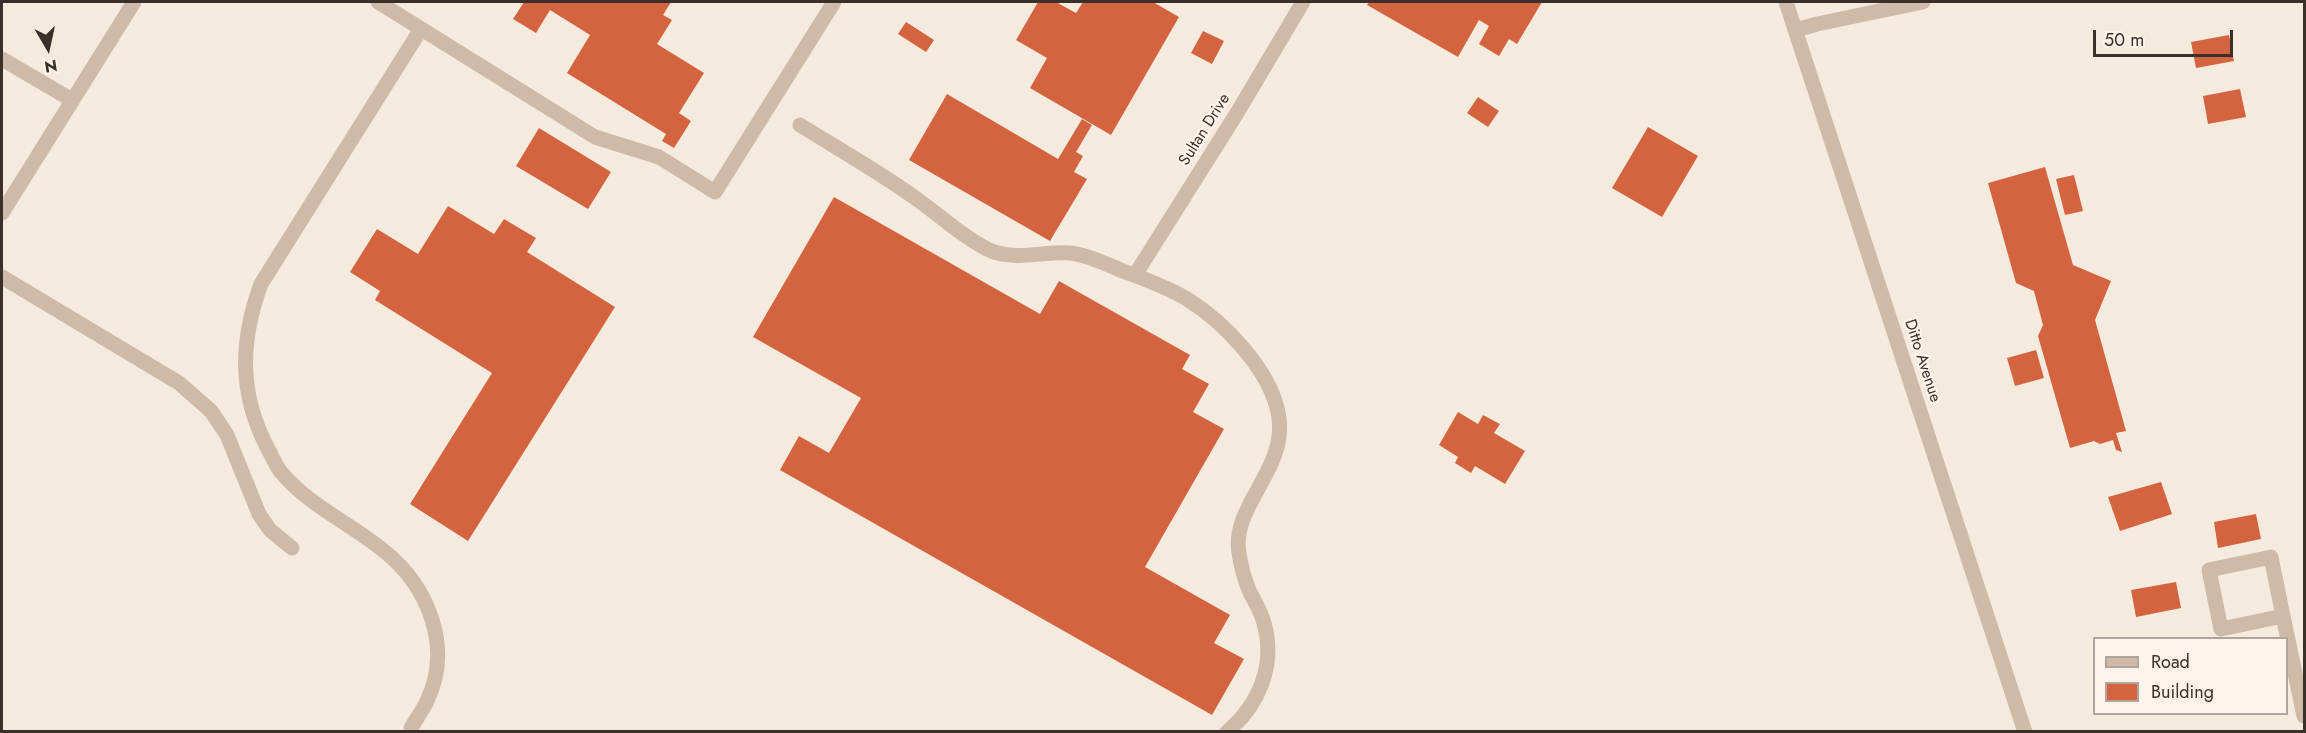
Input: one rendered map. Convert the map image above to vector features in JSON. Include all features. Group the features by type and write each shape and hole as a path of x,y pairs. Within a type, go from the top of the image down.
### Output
{"street":[{"path":"2,213 134,2"},
{"path":"378,2 595,137 659,157 716,192 834,2"},
{"name":"Sultan Drive","path":"1135,275 1237,113 1303,2"},
{"name":"Ditto Avenue","path":"1786,2 2025,731"},
{"path":"1796,30 1923,2"},
{"path":"411,728 427,701 437,662 432,616 423,595 409,575 384,551 322,510 279,469 258,429 250,407 246,386 246,358 247,330 261,284 421,29"},
{"path":"2,59 72,100"},
{"path":"800,124 919,200 960,234 989,250 1010,256 1070,254 1096,260 1155,282 1188,300 1219,325 1240,345 1264,377 1279,418 1278,443 1272,465 1241,521 1238,546 1242,571 1264,625 1268,662 1256,698 1245,715 1227,732"},
{"path":"2,277 179,383 211,411 226,435 258,514 270,530 292,548"},
{"path":"2283,616 2221,629 2209,570 2271,557 2287,637"},
{"path":"2288,640 2304,716"}],"building":[{"path":"524,2 671,2 663,15 672,20 657,44 704,73 679,113 691,121 674,148 662,141 666,134 567,73 590,35 550,10 536,33 513,19"},
{"path":"1038,2 1056,2 1076,13 1083,2 1153,2 1179,17 1111,135 1030,88 1047,58 1016,40"},
{"path":"1369,2 1542,2 1517,44 1509,39 1499,56 1479,44 1489,26 1479,20 1458,57 1367,5"},
{"path":"906,22 934,40 926,52 898,34"},
{"path":"1203,31 1224,41 1212,64 1191,53"},
{"path":"2229,35 2234,61 2196,68 2191,42"},
{"path":"2240,89 2246,117 2208,124 2203,96"},
{"path":"947,94 1058,159 1082,119 1092,125 1076,152 1083,156 1074,172 1087,179 1050,241 909,160"},
{"path":"1478,97 1499,111 1488,127 1467,113"},
{"path":"1648,127 1698,156 1662,217 1612,188"},
{"path":"539,128 611,172 588,209 516,166"},
{"path":"2045,167 2073,265 2111,281 2095,320 2126,431 2116,433 2122,452 2116,450 2113,440 2100,444 2094,441 2070,448 2038,336 2043,325 2034,291 2016,283 1988,183"},
{"path":"2074,175 2083,211 2065,215 2056,179"},
{"path":"834,197 1040,314 1059,281 1190,355 1182,369 1209,384 1193,412 1224,429 1145,567 1230,615 1214,643 1244,659 1212,715 780,470 799,436 829,453 861,398 753,337"},
{"path":"448,206 494,234 504,219 536,238 527,252 615,307 468,541 410,504 492,373 375,300 380,291 350,272 377,229 418,254"},
{"path":"2036,350 2044,378 2015,386 2007,358"},
{"path":"1458,412 1478,424 1483,415 1500,424 1494,433 1525,451 1505,484 1475,466 1471,473 1455,463 1458,457 1439,445"},
{"path":"2161,482 2172,514 2120,531 2108,497"},
{"path":"2256,514 2261,539 2218,548 2214,522"},
{"path":"2176,582 2181,608 2136,617 2131,590"}]}
